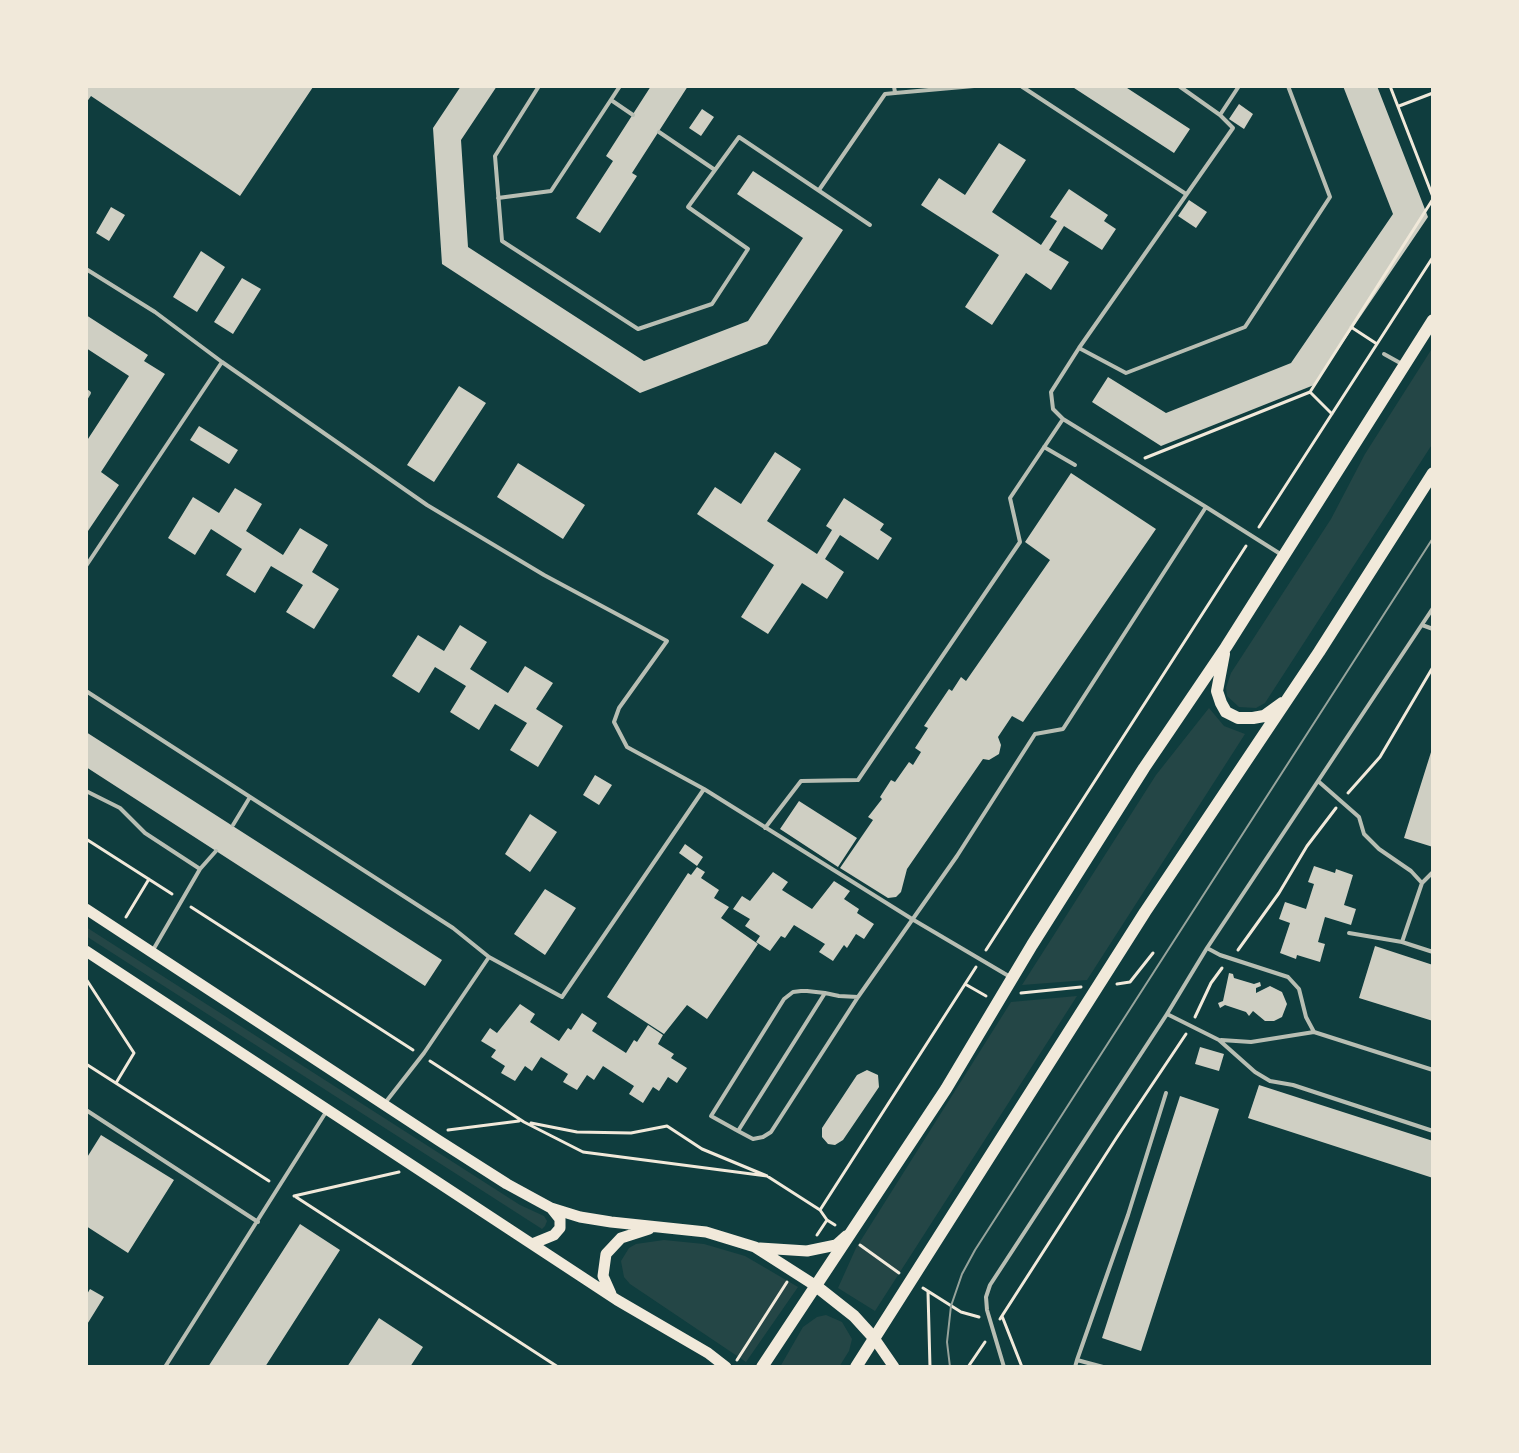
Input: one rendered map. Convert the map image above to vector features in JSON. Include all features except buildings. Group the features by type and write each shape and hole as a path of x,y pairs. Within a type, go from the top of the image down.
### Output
{"main road":[{"path":"762,1367 946,1089 1144,768 1226,647 1433,320"},
{"path":"856,1367 1099,985 1433,473"},
{"path":"1226,647 1217,691 1226,712 1238,718 1264,716 1288,699"},
{"path":"86,909 383,1105 507,1184 551,1208 580,1217 706,1232 755,1247 807,1251 836,1245 848,1235"},
{"path":"86,951 617,1300 708,1353 726,1367"},
{"path":"532,1244 554,1235 560,1228 560,1219 551,1208"},
{"path":"617,1300 608,1290 603,1276 603,1261 610,1248 631,1233 661,1226"},
{"path":"755,1247 794,1270 854,1316 894,1367"}],"lane":[{"path":"539,86 495,156 502,241 638,329 712,304 748,249 688,207 739,137 870,225"},
{"path":"498,198 551,191 620,86"},
{"path":"894,86 895,93"},
{"path":"819,190 885,94 974,86"},
{"path":"1021,86 1187,194"},
{"path":"1179,86 1233,128 1079,348 1051,392 1053,409 1063,419 1284,556"},
{"path":"1220,115 1239,86"},
{"path":"1079,348 1126,373 1245,327 1330,197 1288,86"},
{"path":"611,100 633,115"},
{"path":"659,132 715,170"},
{"path":"86,269 155,312 427,505 544,575 667,641 619,708 614,722 627,747 704,789 1013,979"},
{"path":"1384,354 1404,365"},
{"path":"86,566 222,362"},
{"path":"86,391 89,393 86,398"},
{"path":"765,828 801,781 858,780 1020,542 1010,498 1063,419"},
{"path":"1044,447 1075,465"},
{"path":"858,997 793,992 784,999 711,1116 753,1139 771,1132 858,997 957,856 1035,734 1063,729 1206,507"},
{"path":"1004,1367 989,1319 986,1297 990,1285 1207,948 1433,608"},
{"path":"1422,625 1433,629"},
{"path":"86,691 453,928 489,957 562,997 704,789"},
{"path":"1318,781 1359,817 1364,834 1379,849 1411,871 1422,883"},
{"path":"86,791 120,808 145,833 200,869"},
{"path":"233,825 250,797"},
{"path":"152,952 200,869 216,851"},
{"path":"1402,942 1422,883 1433,872"},
{"path":"1349,933 1402,942 1433,952"},
{"path":"1207,948 1288,977 1299,989 1306,1017 1314,1032"},
{"path":"383,1105 489,957"},
{"path":"738,1131 825,993"},
{"path":"1167,1014 1219,1040 1270,1081 1293,1085 1433,1131"},
{"path":"1219,1040 1251,1042 1314,1032 1433,1070"},
{"path":"1075,1367 1166,1093"},
{"path":"86,1110 258,1222"},
{"path":"165,1367 328,1110"},
{"path":"1077,1360 1103,1367"}],"path":[{"path":"1134,462 1310,392 1433,198 1390,86"},
{"path":"1398,106 1433,93"},
{"path":"820,1210 1433,257"},
{"path":"1351,327 1377,344"},
{"path":"1310,392 1332,414"},
{"path":"438,1140 450,1129 516,1120 577,1132 631,1133 667,1126 702,1149 767,1176 820,1210 827,1220 880,1261 961,1312 999,1321 1191,1026 1211,983 1279,893 1307,846 1380,757 1433,667"},
{"path":"86,839 524,1122 583,1152 767,1176"},
{"path":"125,917 149,879"},
{"path":"965,984 985,996 1130,982 1153,953"},
{"path":"86,979 134,1053 116,1083"},
{"path":"86,1064 558,1367"},
{"path":"294,1196 417,1169"},
{"path":"807,1251 827,1220"},
{"path":"733,1367 794,1270"},
{"path":"928,1292 930,1367"},
{"path":"1002,1316 1022,1367"},
{"path":"968,1367 993,1331"}],"shaded area":[{"path":"1433,347 1433,443 1265,703 1256,708 1239,707 1227,696 1231,673 1331,519 1365,454"},
{"path":"1209,708 1224,726 1245,734 1087,980 1022,985 1156,775"},
{"path":"86,927 520,1205 544,1216 547,1221 545,1226 542,1229 86,936"},
{"path":"1077,996 875,1311 838,1288 856,1248 1011,1002"},
{"path":"664,1240 704,1244 745,1256 798,1287 746,1362 624,1277 621,1261 629,1248"},
{"path":"826,1315 842,1322 852,1339 839,1367 780,1367 803,1327"}],"tram line":[{"path":"950,1367 947,1342 951,1306 962,1274 975,1250 1433,538"}]}
